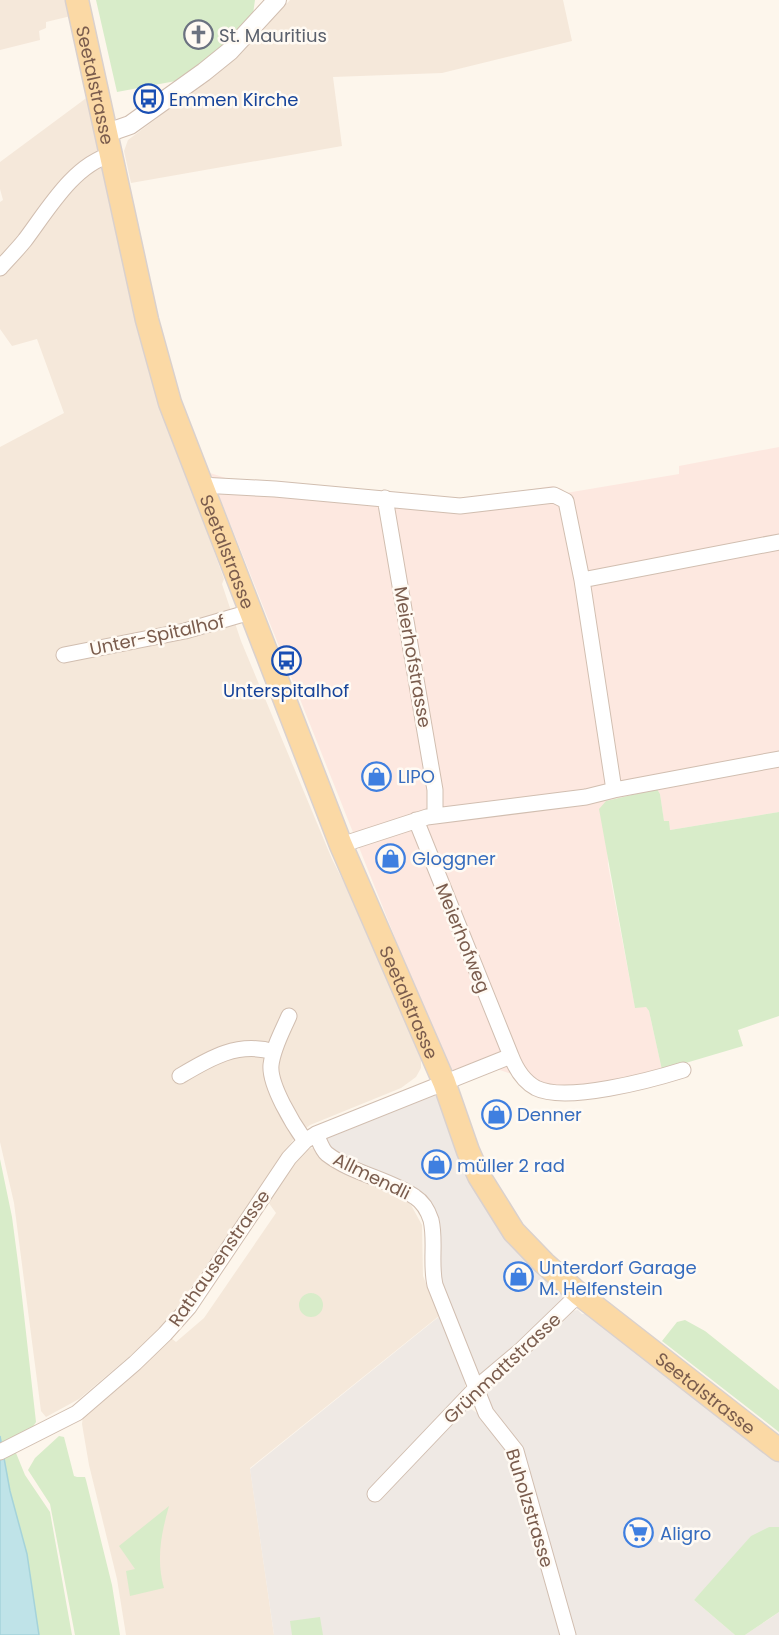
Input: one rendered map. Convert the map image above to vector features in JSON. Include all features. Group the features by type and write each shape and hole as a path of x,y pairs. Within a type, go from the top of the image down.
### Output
{"main road":[{"name":"Seetalstrasse","path":"77,0 158,364 170,403 341,845 444,1082 473,1164 505,1218 536,1256 579,1294 779,1450"}],"street":[{"path":"107,133 130,125 204,72 230,51 277,0"},
{"path":"0,268 66,186 92,162 111,155"},
{"path":"201,485 275,489 460,506 554,495 566,501 582,580 614,790"},
{"name":"Meierhofstrasse","path":"385,498 435,790 435,816"},
{"path":"582,580 779,542"},
{"name":"Unter-Spitalhof","path":"64,655 185,631 250,612"},
{"path":"341,845 435,816 586,797 779,759"},
{"name":"Meierhofweg","path":"416,820 511,1056"},
{"path":"289,1016 274,1052 271,1066 273,1080 296,1129 310,1137"},
{"path":"180,1076 237,1048 274,1052"},
{"path":"511,1056 524,1079 534,1087 555,1094 606,1088 654,1079 683,1070"},
{"name":"Seetalstrasse","path":"444,1082 511,1056"},
{"name":"Rathausenstrasse","path":"0,1452 86,1407 179,1319 289,1158 310,1137 444,1082"},
{"name":"Allmendli","path":"310,1137 326,1153 365,1175 414,1196 426,1208 431,1220 432,1272 435,1285 476,1388"},
{"name":"Grünmattstrasse","path":"375,1494 476,1388 520,1351 579,1294"},
{"name":"Buholzstrasse","path":"476,1388 486,1413 516,1451 568,1635"}],"shaded area":[{"path":"0,0 67,0 71,16 46,22 46,28 39,31 40,40 0,50"},
{"path":"290,0 563,0 572,41 442,73 333,77 342,146 131,183 124,151 128,140 238,57"},
{"path":"89,96 166,418 224,579 222,584 241,641 332,859 367,928 421,1060 421,1068 416,1077 401,1088 310,1125 295,1137 170,1318 156,1334 79,1399 46,1417 41,1411 14,1203 0,1142 0,447 64,413 37,339 12,346 0,329 0,202 3,200 0,189 0,162"},
{"path":"779,447 779,812 670,830 664,822 660,794 657,789 606,801 608,865 635,1007 646,1007 649,1011 662,1070 573,1095 497,1069 454,1086 210,473 229,479 464,500 552,486 566,493 679,474 679,466"},
{"path":"444,1082 473,1164 579,1294 476,1388 435,1285 426,1208 326,1153 316,1134"},
{"path":"313,1148 349,1176 406,1200 411,1205 422,1225 423,1276 439,1316 250,1468 274,1635 126,1635 117,1579 89,1465 82,1424 83,1416 171,1338 176,1342 204,1318 276,1213 268,1202 306,1149"},
{"path":"578,1310 582,1314 587,1314 779,1461 779,1527 769,1527 694,1600 735,1635 274,1635 250,1469 441,1315 465,1383 465,1405 477,1413 488,1402 487,1387 555,1325 572,1311"},
{"path":"779,1612 779,1635 745,1635 772,1617"}],"green space":[{"path":"96,0 255,0 253,14 230,42 181,80 117,92"},
{"path":"657,789 660,794 664,821 669,821 670,830 779,812 779,1016 738,1030 743,1046 662,1070 649,1011 646,1007 635,1008 599,809 606,801"},
{"path":"0,1159 12,1217 36,1422 16,1453 25,1475 50,1512 72,1635 39,1635 27,1555 10,1491 0,1436"},
{"path":"311,1293 316,1294 322,1300 322,1310 316,1316 311,1317 306,1316 300,1310 299,1305 300,1300 306,1294"},
{"path":"685,1320 705,1331 779,1390 779,1432 662,1341 677,1322"},
{"path":"59,1436 64,1437 74,1476 85,1477 86,1480 112,1585 120,1635 75,1635 50,1504 28,1470 35,1458"},
{"path":"169,1506 161,1547 160,1567 164,1588 130,1596 126,1571 135,1569 119,1546"},
{"path":"769,1527 779,1527 779,1612 745,1635 735,1635 694,1600 751,1536"},
{"path":"320,1617 323,1635 292,1635 290,1621"}],"water":[{"path":"0,1436 10,1491 27,1554 39,1635 0,1635"}],"place":[{"name":"St. Mauritius","path":"198,35"},
{"name":"Emmen Kirche","path":"148,99"},
{"name":"Unterspitalhof","path":"286,661"},
{"name":"LIPO","path":"377,776"},
{"name":"Gloggner","path":"391,858"},
{"name":"Denner","path":"496,1114"},
{"name":"müller 2 rad","path":"436,1165"},
{"name":"Unterdorf Garage M. Helfenstein","path":"518,1277"},
{"name":"Aligro","path":"639,1533"}]}
